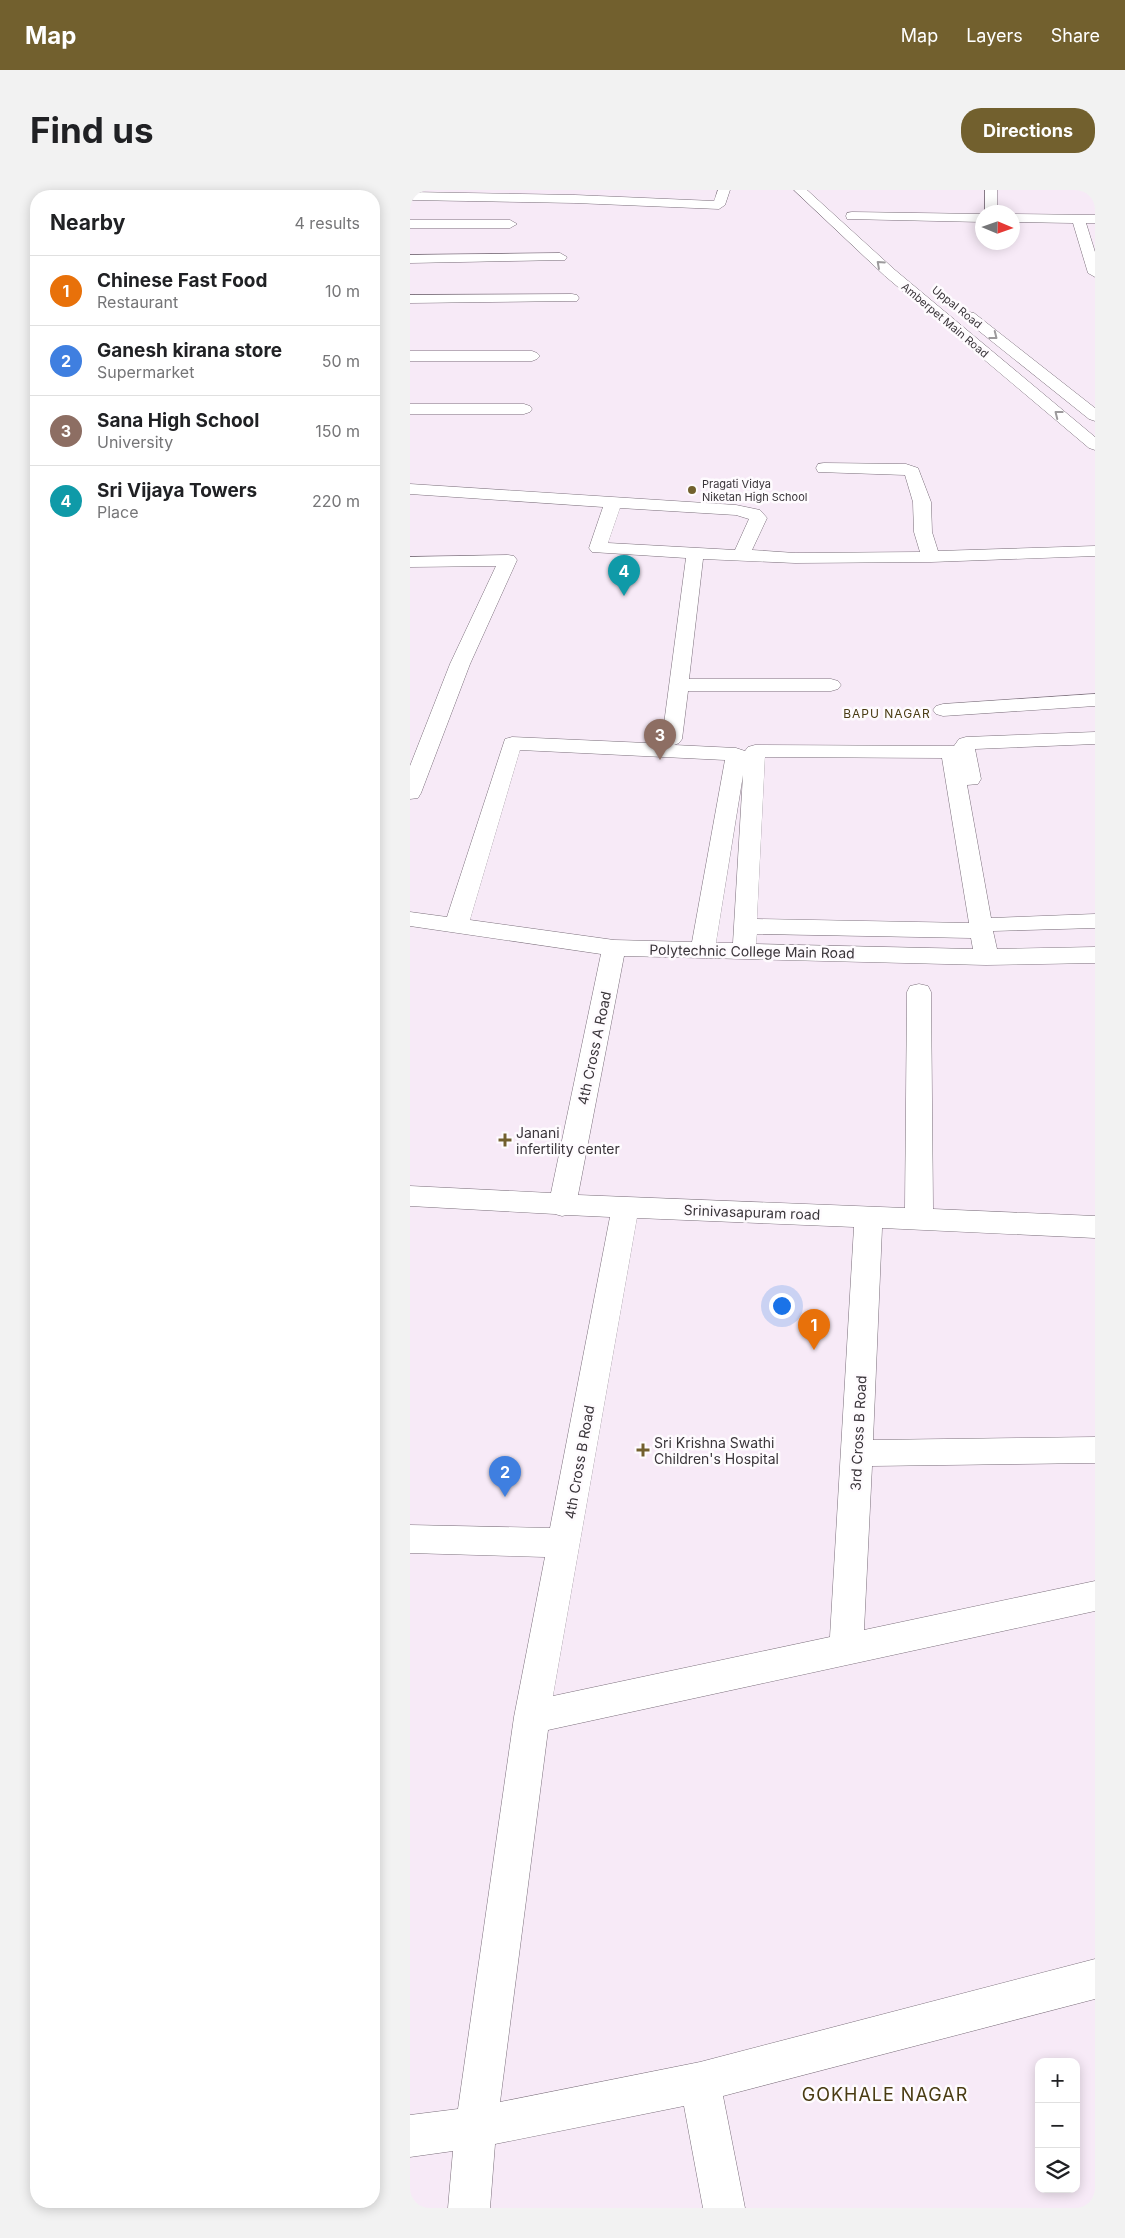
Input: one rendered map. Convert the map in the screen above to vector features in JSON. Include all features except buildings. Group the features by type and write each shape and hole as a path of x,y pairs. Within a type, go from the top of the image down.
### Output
{"main road":[{"path":"410,196 576,194 719,205 724,190"},
{"name":"Amberpet Main Road","path":"800,190 890,273 1095,445"},
{"path":"991,190 991,205"},
{"path":"839,203 865,228"},
{"path":"852,216 975,218"},
{"path":"1020,218 1095,219"},
{"path":"1078,219 1095,272"},
{"path":"410,224 510,224"},
{"path":"410,259 560,256"},
{"path":"410,299 572,298"},
{"name":"Uppal Road","path":"959,309 1095,416"},
{"path":"410,356 532,356"},
{"path":"410,409 524,408"},
{"path":"824,468 906,469 912,472 922,502 923,532 931,557"},
{"path":"410,489 736,510 754,514 758,518 741,556"},
{"path":"613,501 598,548 795,558 931,557 1095,551"},
{"path":"672,739 695,554"},
{"path":"410,562 508,560 460,664 410,793"},
{"path":"679,685 831,685"},
{"path":"943,710 1095,700"},
{"path":"988,927 964,746 972,742 1095,738"},
{"path":"456,926 512,743 736,754 704,950"},
{"path":"744,951 755,751 950,752 994,957"},
{"name":"Polytechnic College Main Road","path":"410,919 614,948 994,957 1095,955"},
{"path":"746,926 988,927 1095,921"},
{"name":"4th Cross A Road","path":"562,1206 614,948"},
{"path":"919,992 919,1218"},
{"name":"Srinivasapuram road","path":"410,1196 562,1206 869,1216 1095,1227"},
{"name":"4th Cross B Road","path":"469,2208 476,2127 532,1717 625,1208"},
{"name":"3rd Cross B Road","path":"846,1651 869,1216"},
{"path":"857,1453 1095,1450"},
{"path":"410,1539 564,1543"},
{"path":"532,1717 1095,1596"},
{"path":"410,2136 476,2127 700,2082 1093,1985"},
{"path":"700,2082 724,2208"}],"place":[{"name":"Pragati Vidya Niketan High School","path":"692,490"},
{"name":"Sri Vijaya Towers","path":"624,596"},
{"name":"Sana High School","path":"660,760"},
{"name":"Janani infertility center","path":"505,1140"},
{"name":"Chinese Fast Food","path":"814,1350"},
{"name":"Sri Krishna Swathi Children's Hospital","path":"643,1450"},
{"name":"Ganesh kirana store","path":"505,1497"}],"district":[{"name":"BAPU NAGAR","path":"887,713"},
{"name":"GOKHALE NAGAR","path":"885,2094"}]}
